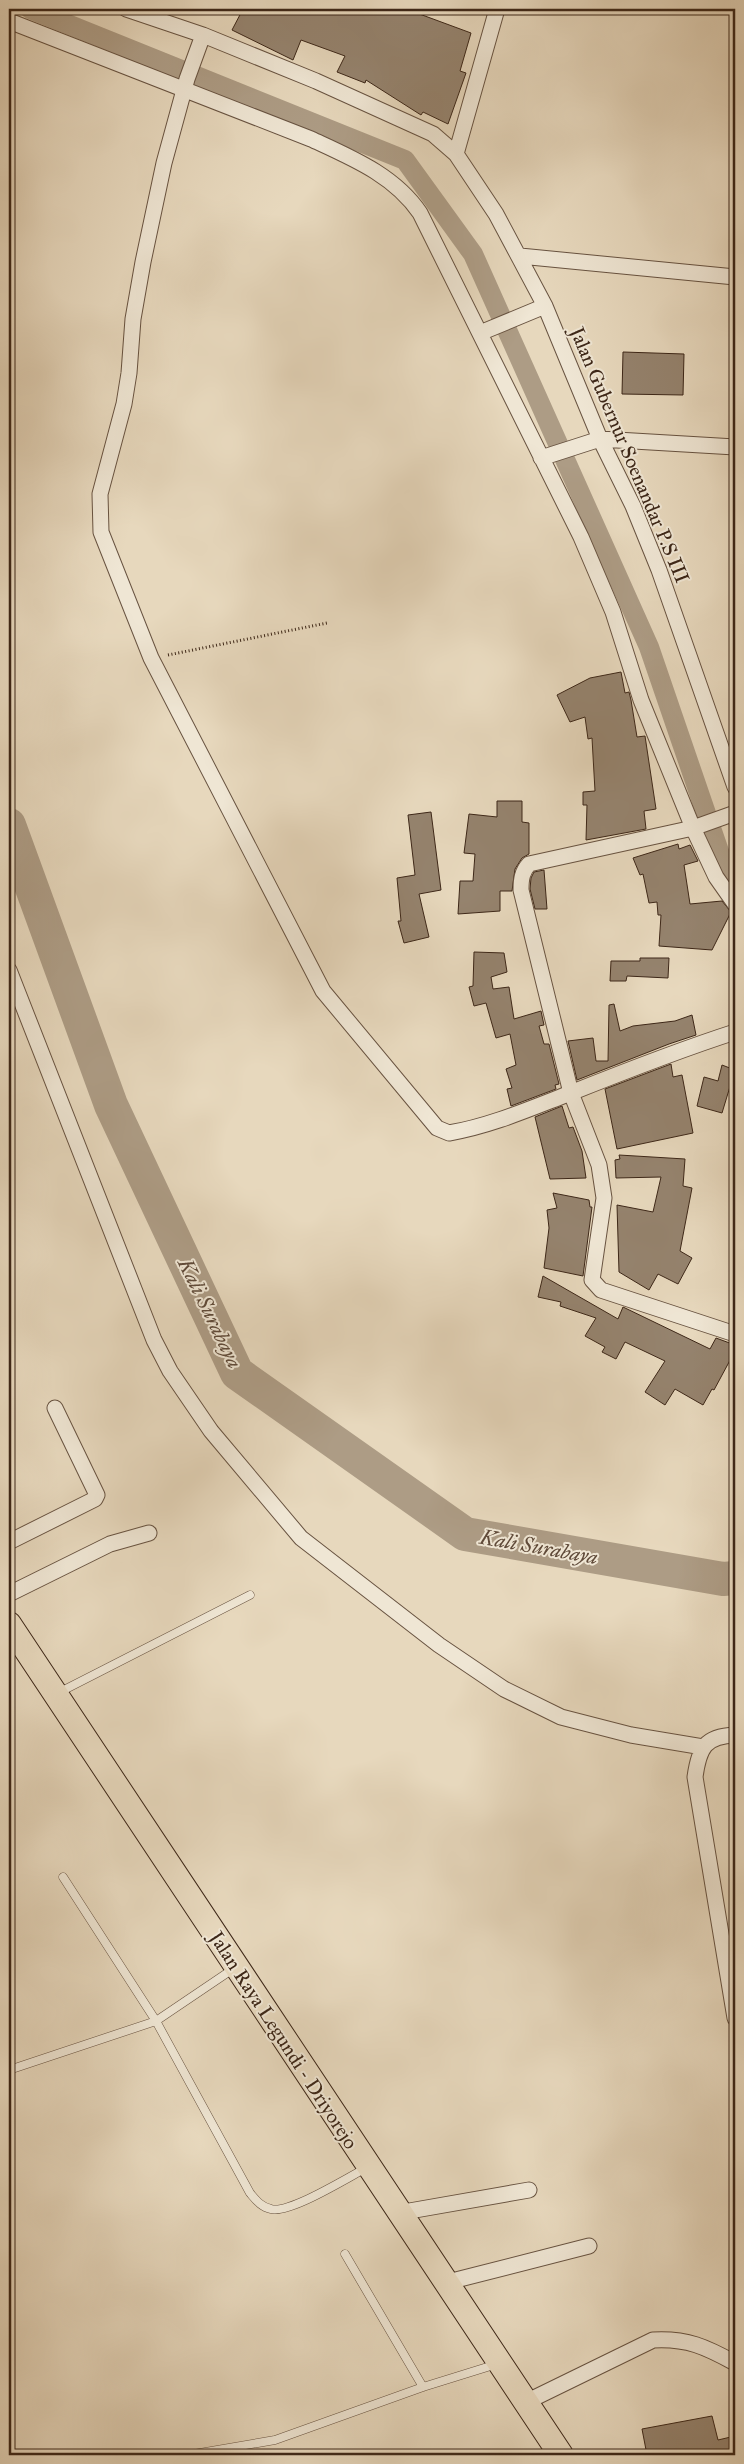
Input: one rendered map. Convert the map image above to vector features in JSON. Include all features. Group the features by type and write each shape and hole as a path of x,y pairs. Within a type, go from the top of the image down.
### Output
{"main road":[{"name":"Jalan Raya Legundi - Driyorejo","path":"9,1624 444,2283 561,2455"}],"street":[{"name":"Jalan Gubernur Soenandar P.S III","path":"126,9 201,40 316,81 433,134 456,154 496,214 520,256 539,309 595,441 632,506 659,570 735,787"},
{"path":"456,154 497,9"},
{"path":"9,21 186,84 320,143 354,159 393,182 411,200 420,213 480,333 546,457 613,612 641,700 698,827 716,877 735,904"},
{"path":"201,40 186,84 164,163 143,262 133,319 125,396 100,494 100,532 151,658 323,991 437,1128 449,1133 462,1131 528,1110 637,1069 682,1049 735,1032"},
{"path":"520,256 735,278"},
{"path":"480,333 539,309"},
{"path":"546,457 595,441 735,447"},
{"path":"734,814 698,827 529,864 524,871 521,890 571,1093 600,1165 604,1198 592,1272 595,1286 601,1290 735,1334"},
{"path":"9,970 154,1340 170,1371 212,1431 300,1538 439,1645 504,1689 561,1717 631,1735 703,1747"},
{"path":"9,1542 95,1499 97,1495 56,1408"},
{"path":"9,1594 110,1544 149,1533"},
{"path":"735,1734 716,1736 703,1747 698,1759 695,1777 735,2018"},
{"path":"398,2213 530,2190"},
{"path":"444,2283 589,2246"},
{"path":"526,2402 653,2340 671,2339 704,2346 735,2363"}],"lane":[{"path":"55,1694 250,1595"},
{"path":"63,1877 156,2021 250,2193 260,2204 272,2210 288,2208 368,2167"},
{"path":"9,2070 156,2021 235,1967"},
{"path":"345,2254 424,2387"},
{"path":"188,2455 274,2440 446,2379 498,2364"}],"path":[{"path":"151,658 327,622"}],"building":[{"path":"243,9 406,9 471,33 460,71 466,73 448,124 423,112 421,115 366,80 365,83 337,72 345,56 301,40 293,60 232,30"},
{"path":"623,352 684,354 683,395 622,394"},
{"path":"621,672 625,693 629,692 631,700 637,737 645,736 656,809 644,811 646,829 586,840 587,805 583,805 583,792 595,791 592,738 588,739 585,717 570,722 557,695 590,678"},
{"path":"497,801 522,801 522,822 529,823 529,854 522,858 515,869 512,891 500,891 500,911 458,914 460,881 473,881 475,854 464,853 469,814 497,817"},
{"path":"431,812 441,890 419,894 429,937 404,943 398,921 401,921 397,878 415,875 408,815"},
{"path":"678,844 679,849 690,845 698,861 684,865 690,904 722,901 731,912 712,950 659,946 661,915 658,915 657,902 649,903 643,874 640,875 633,858"},
{"path":"544,870 547,909 535,909 530,889 531,878 534,872"},
{"path":"474,952 504,953 507,972 491,977 493,989 509,987 514,1019 541,1011 544,1025 539,1026 544,1044 549,1044 559,1084 555,1085 556,1089 511,1106 507,1089 512,1088 506,1069 516,1065 510,1034 496,1038 486,1003 474,1006 469,987 473,986"},
{"path":"640,958 669,958 668,978 627,976 626,981 610,981 611,961 640,961"},
{"path":"614,1004 620,1031 633,1026 675,1021 692,1015 696,1035 577,1080 568,1041 593,1038 596,1061 608,1061 609,1005"},
{"path":"671,1064 673,1077 682,1075 693,1133 617,1149 605,1089"},
{"path":"722,1065 735,1070 722,1113 697,1106 704,1077 718,1081"},
{"path":"562,1106 569,1128 573,1127 582,1151 586,1178 550,1179 535,1117"},
{"path":"619,1155 685,1159 683,1186 692,1188 680,1251 692,1258 678,1284 658,1274 649,1290 619,1272 617,1205 653,1212 661,1177 616,1178 615,1160 620,1159"},
{"path":"553,1193 589,1200 590,1207 592,1207 583,1276 544,1268 549,1228 547,1210 557,1208"},
{"path":"543,1276 618,1319 623,1307 710,1349 716,1338 735,1345 735,1351 714,1390 712,1389 703,1405 675,1389 665,1405 645,1392 665,1361 625,1342 616,1359 602,1352 605,1347 585,1336 596,1318 560,1306 561,1302 538,1297"},
{"path":"712,2416 718,2440 735,2436 735,2455 647,2455 642,2429"}],"waterway":[{"path":"30,9 405,160 473,254 649,647 723,863 735,879"},
{"name":"Kali Surabaya","path":"9,825 111,1105 237,1373 465,1534 723,1579 735,1578"}]}
